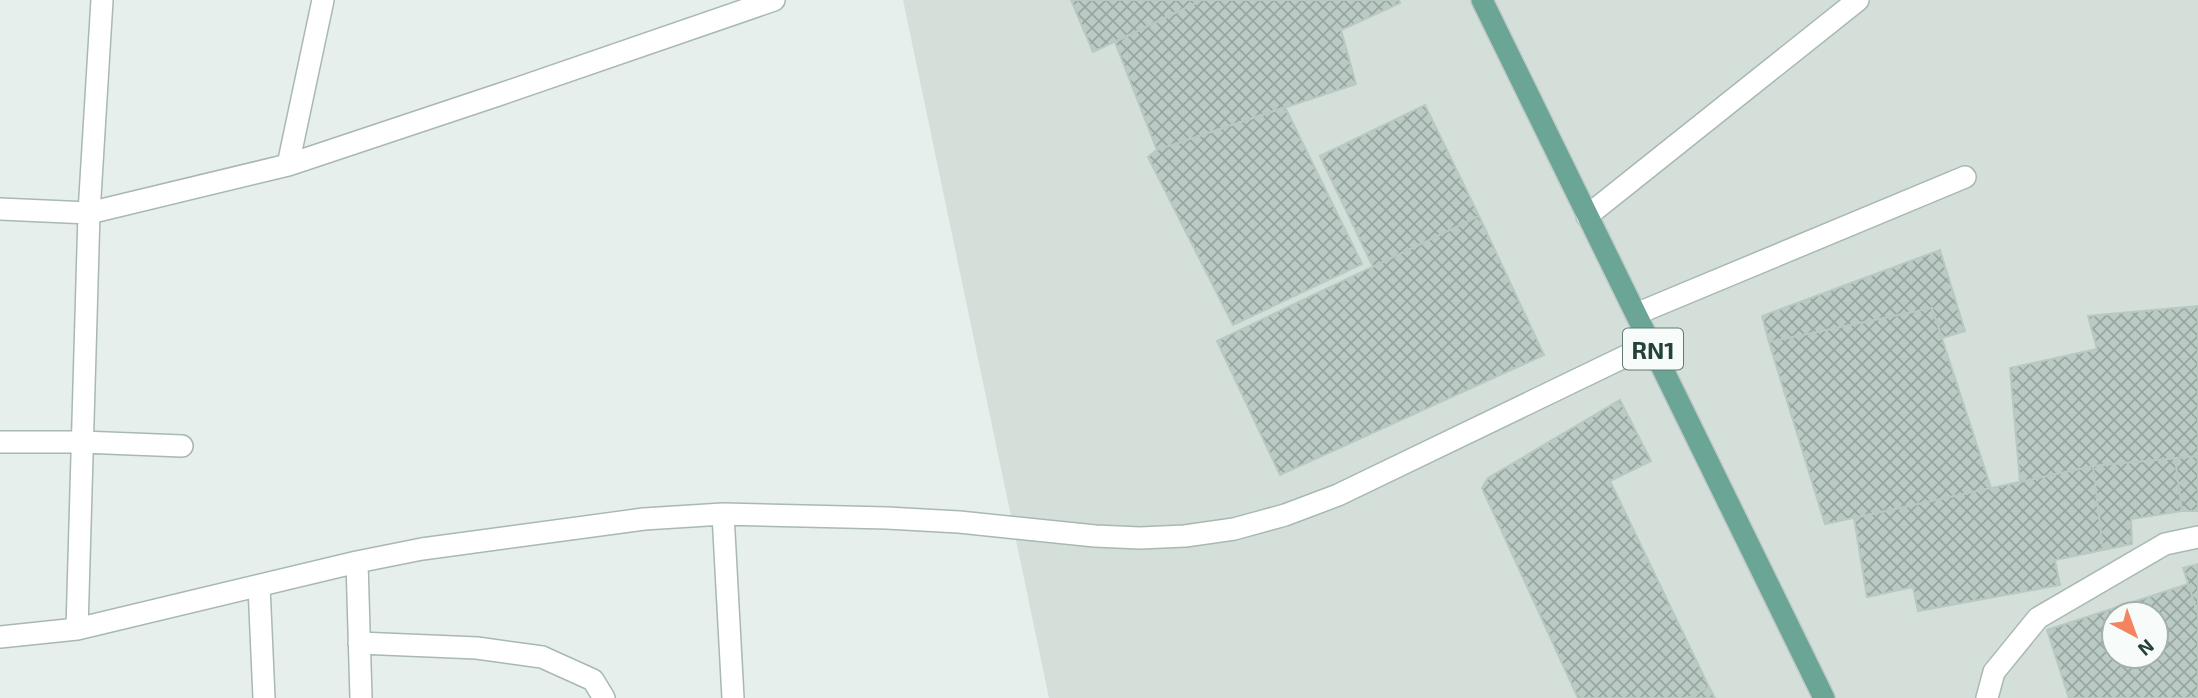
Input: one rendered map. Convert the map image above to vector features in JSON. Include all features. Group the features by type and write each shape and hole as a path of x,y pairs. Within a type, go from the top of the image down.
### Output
{"main road":[{"name":"RN1","path":"1482,0 1824,698"}],"street":[{"path":"77,629 89,213 102,0"},
{"path":"288,165 323,0"},
{"path":"0,209 89,213 288,165 774,0"},
{"path":"1587,216 1858,0"},
{"path":"1636,314 1965,177"},
{"path":"0,637 77,629 422,549 645,519 723,514 887,518 1140,538 1185,536 1234,529 1285,515 1338,495 1651,344"},
{"path":"0,442 182,446"},
{"path":"723,514 733,698"},
{"path":"1987,698 1994,672 2038,618 2165,544 2198,537"},
{"path":"357,562 361,698"},
{"path":"258,586 264,698"},
{"path":"359,643 477,648 542,657 593,680 604,698"}],"shaded area":[{"path":"903,0 2198,0 2198,698 1049,698"}],"building":[{"path":"1071,0 1202,0 1093,52"},
{"path":"1202,0 1399,0 1400,3 1341,30 1356,84 1157,150 1115,42"},
{"path":"1425,105 1479,216 1373,267 1320,156"},
{"path":"1285,107 1362,264 1233,325 1148,157 1157,150"},
{"path":"1479,216 1544,355 1280,475 1217,341"},
{"path":"1940,250 1965,331 1942,338 1932,308 1769,342 1762,316"},
{"path":"2198,306 2198,456 2093,466 2020,482 2010,368 2097,349 2088,316"},
{"path":"1932,308 1991,488 1825,524 1769,342"},
{"path":"1620,400 1651,461 1610,481 1709,687 1688,698 1578,698 1482,488 1488,478"},
{"path":"2198,456 2198,511 2182,511 2175,458"},
{"path":"2175,458 2182,511 2131,519 2132,544 2103,550 2093,466"},
{"path":"2093,466 2103,550 2055,560 2060,585 1918,611 1913,587 1867,597 1854,518"},
{"path":"2198,564 2198,614 2183,568"},
{"path":"2188,584 2198,614 2198,698 2069,698 2047,630 2100,613 2100,670 2170,670 2170,600 2139,600"},
{"path":"1709,687 1715,698 1688,698"}]}
